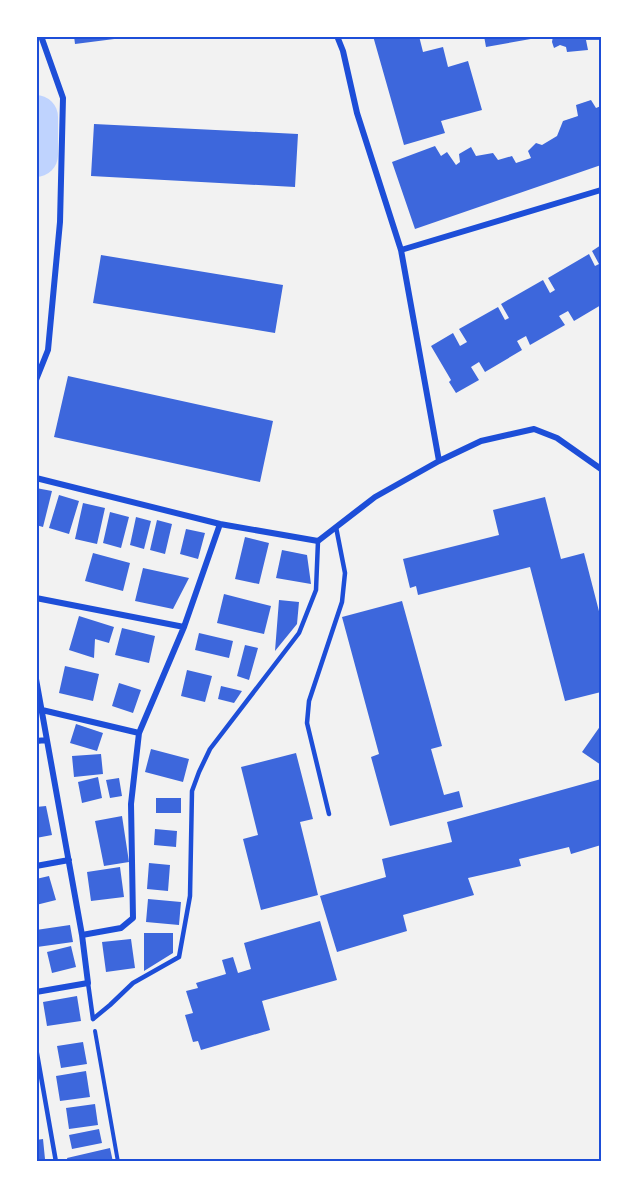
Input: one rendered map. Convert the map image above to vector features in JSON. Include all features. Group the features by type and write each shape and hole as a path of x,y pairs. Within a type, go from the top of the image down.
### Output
{"street":[{"path":"36,380 48,350 60,222 63,98 41,36"},
{"path":"337,36 343,51 357,113 401,250 439,461"},
{"path":"401,250 601,190"},
{"path":"36,478 220,524 318,541 375,497 439,461 481,441 534,429 557,438 601,469"},
{"path":"82,934 121,928 133,918 131,804 139,733 184,627 220,524"},
{"path":"36,598 184,627"},
{"path":"36,679 82,934 88,983 36,992"},
{"path":"42,710 139,733"},
{"path":"36,741 46,740"},
{"path":"36,866 69,860"}],"lane":[{"path":"329,814 307,723 309,701 342,602 345,573 336,527"},
{"path":"93,1019 133,983 179,957 190,896 192,791 210,749 299,633 316,590 318,541"},
{"path":"88,983 93,1019"},
{"path":"36,1048 56,1162"}],"path":[{"path":"93,1019 118,1162"}],"building":[{"path":"74,36 130,36 130,37 75,44"},
{"path":"373,36 419,36 423,52 443,47 448,67 468,61 482,110 441,121 445,133 404,145"},
{"path":"484,36 542,36 542,37 486,47"},
{"path":"553,36 601,36 601,40 586,40 588,50 567,52 566,47 560,45 554,48"},
{"path":"591,100 596,108 601,106 601,165 415,229 392,162 435,146 441,156 447,152 456,165 460,162 459,154 471,147 476,156 493,153 498,160 512,156 516,163 531,158 528,151 536,143 542,145 557,136 563,121 578,116 576,105"},
{"path":"94,124 298,134 295,187 91,176"},
{"path":"601,245 601,305 574,321 568,311 559,316 565,325 530,345 526,336 517,341 522,350 485,372 479,362 471,367 479,380 456,393 431,346 453,333 460,346 467,342 459,329 498,307 505,320 509,318 501,304 543,280 550,293 555,290 548,278 589,254 595,266 599,264 592,251"},
{"path":"101,255 283,285 275,333 93,303"},
{"path":"68,376 273,421 260,482 54,437"},
{"path":"36,488 52,491 43,527 36,525"},
{"path":"59,495 79,501 69,534 49,528"},
{"path":"545,497 561,559 584,553 601,619 601,692 565,701 530,567 418,595 416,586 410,588 403,559 499,535 493,510"},
{"path":"83,503 105,508 97,544 75,539"},
{"path":"110,512 129,517 121,548 103,543"},
{"path":"136,517 151,521 144,549 130,545"},
{"path":"157,520 172,524 165,554 150,550"},
{"path":"186,529 205,533 198,559 180,554"},
{"path":"245,537 269,543 259,584 235,579"},
{"path":"282,550 307,555 311,584 276,578"},
{"path":"93,553 130,563 123,591 85,581"},
{"path":"143,568 189,578 173,609 135,601"},
{"path":"224,594 271,606 264,634 217,623"},
{"path":"279,600 299,602 297,624 275,651"},
{"path":"402,601 442,746 431,749 444,795 459,791 463,807 390,826 371,757 379,754 342,617"},
{"path":"79,616 114,627 109,643 95,639 94,658 69,650"},
{"path":"122,628 155,636 149,663 115,655"},
{"path":"199,633 233,641 229,658 195,650"},
{"path":"245,645 258,648 249,680 237,676"},
{"path":"65,666 99,674 93,701 59,693"},
{"path":"187,670 212,676 205,702 181,696"},
{"path":"119,683 141,690 133,713 112,706"},
{"path":"221,686 242,691 234,703 218,699"},
{"path":"76,724 103,733 97,751 70,743"},
{"path":"601,725 601,765 582,752"},
{"path":"151,749 189,759 183,782 145,772"},
{"path":"296,753 313,819 300,822 318,895 261,910 243,839 258,835 241,767"},
{"path":"101,754 103,774 74,777 72,756"},
{"path":"98,777 102,798 82,803 78,782"},
{"path":"119,778 122,796 110,798 106,780"},
{"path":"601,779 601,845 571,854 569,847 519,859 521,866 468,878 474,895 403,915 407,931 337,952 320,896 386,877 382,859 452,842 447,822"},
{"path":"156,798 181,798 181,813 156,813"},
{"path":"46,806 52,835 36,838 36,807"},
{"path":"122,816 129,862 104,866 95,821"},
{"path":"155,829 177,831 176,847 154,845"},
{"path":"149,863 170,865 168,891 147,889"},
{"path":"120,867 124,897 91,901 87,872"},
{"path":"49,876 56,900 36,905 36,879"},
{"path":"148,899 181,902 179,925 146,922"},
{"path":"320,921 337,980 262,1001 270,1030 201,1050 198,1041 193,1042 185,1015 193,1013 186,991 198,988 196,983 226,974 222,960 233,957 238,973 251,969 244,943"},
{"path":"70,925 73,942 37,947 36,930"},
{"path":"144,933 173,933 173,953 144,971"},
{"path":"131,939 135,968 106,972 102,942"},
{"path":"71,946 76,967 52,973 47,952"},
{"path":"77,996 81,1021 47,1026 43,1002"},
{"path":"83,1042 87,1064 61,1068 57,1046"},
{"path":"86,1071 90,1097 60,1101 56,1076"},
{"path":"95,1104 98,1125 69,1129 66,1108"},
{"path":"99,1129 102,1143 72,1149 69,1135"},
{"path":"43,1139 45,1159 36,1160 36,1140"},
{"path":"110,1148 113,1162 68,1162 67,1158"}],"waterway":[{"path":"36,117 36,155"}]}
